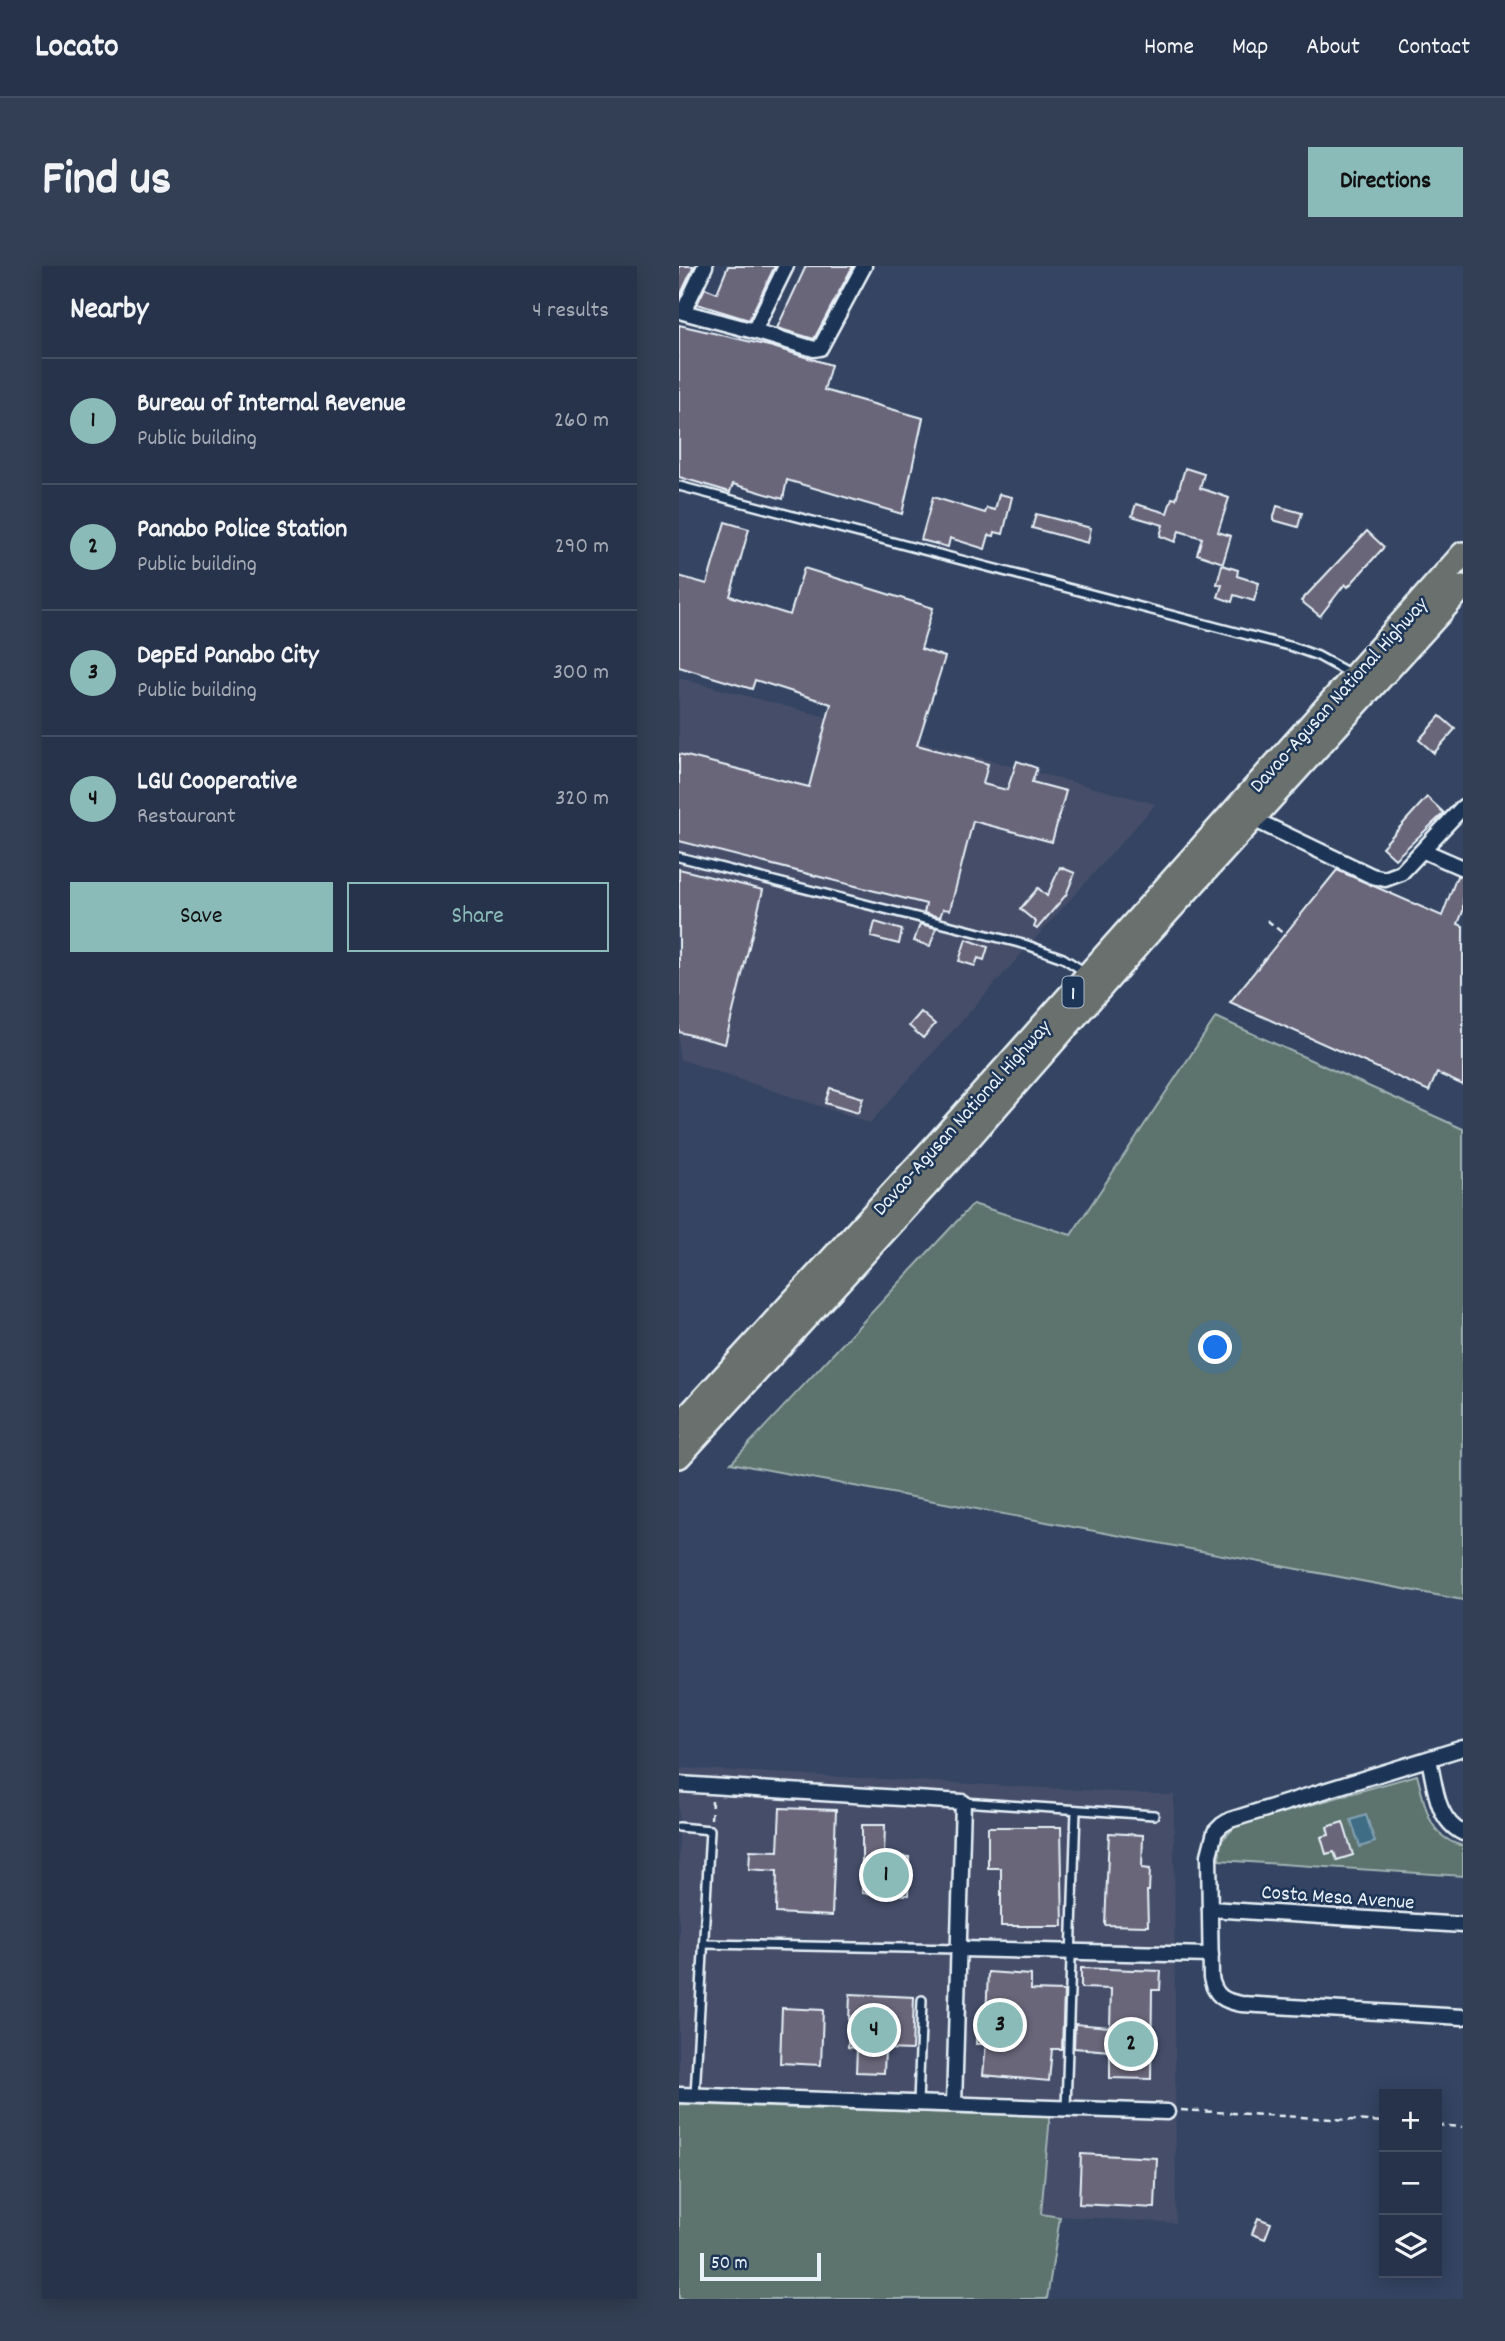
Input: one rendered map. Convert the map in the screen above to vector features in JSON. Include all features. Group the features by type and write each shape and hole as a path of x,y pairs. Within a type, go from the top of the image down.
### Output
{"highway":[{"name":"Davao-Agusan National Highway","path":"1095,980 1253,819 1460,563"},
{"name":"Davao-Agusan National Highway","path":"679,1456 1095,980 1362,683 1463,587"},
{"name":"Davao-Agusan National Highway","path":"679,1426 947,1148"}],"street":[{"path":"705,266 681,312 799,345 820,348 864,266"},
{"path":"754,331 786,266"},
{"path":"1253,819 1372,876 1385,879 1401,873 1463,807"},
{"path":"1424,851 1463,868"},
{"path":"1463,1748 1221,1825 1215,1832 1209,1855 1211,1978 1220,1997 1241,2004 1463,2017"},
{"path":"1429,1759 1445,1819 1454,1829 1463,1833"},
{"path":"679,1784 963,1802 954,2104"},
{"name":"Costa Mesa Avenue","path":"1210,1909 1463,1925"},
{"path":"960,1949 1211,1955"},
{"path":"679,2095 1167,2112"}],"lane":[{"path":"679,486 1293,647 1318,656 1362,683"},
{"path":"679,857 1027,945 1063,958 1095,980"},
{"path":"963,1802 1154,1815"},
{"path":"1066,2108 1076,1810"},
{"path":"679,1827 710,1830 695,2096"},
{"path":"704,1944 960,1949"},
{"path":"918,2103 922,2000"}],"path":[{"path":"1267,920 1285,935"},
{"path":"710,1830 712,1786"},
{"path":"1167,2112 1177,2110 1379,2122"},
{"path":"1442,2125 1463,2127"}],"shaded area":[{"path":"679,678 1156,804 870,1123 679,1059"},
{"path":"679,1768 1174,1795 1176,2223 1041,2215 1050,2116 679,2104"},
{"path":"1366,1815 1375,1842 1360,1847 1351,1820"}],"green space":[{"path":"1216,1017 1463,1129 1463,1600 731,1463 973,1204 1071,1235"},
{"path":"1417,1775 1426,1809 1435,1828 1451,1842 1463,1846 1463,1876 1219,1860 1221,1841 1236,1826"},
{"path":"679,2104 1050,2116 1041,2214 1060,2217 1047,2299 679,2299"}],"building":[{"path":"679,266 694,266 679,298"},
{"path":"728,266 775,266 749,320 697,304 705,288 717,293"},
{"path":"806,266 853,266 814,339 777,328"},
{"path":"679,325 773,347 831,365 824,390 923,418 902,514 787,480 783,499 733,484 730,492 679,477"},
{"path":"1185,468 1204,474 1200,488 1229,498 1218,532 1231,536 1223,563 1197,554 1202,538 1179,531 1175,542 1160,536 1163,525 1132,516 1136,504 1167,513 1172,498 1176,499"},
{"path":"999,494 1012,497 1003,534 995,532 994,536 989,535 985,549 950,538 948,547 921,540 933,497 985,513 987,508 995,510"},
{"path":"1277,506 1302,513 1298,527 1273,520"},
{"path":"1036,514 1091,528 1088,543 1032,528"},
{"path":"725,522 749,529 730,596 790,615 804,568 933,608 921,649 945,657 917,745 988,764 983,784 1007,790 1017,761 1037,768 1032,782 1066,791 1052,842 973,821 950,910 943,909 940,917 924,913 926,904 679,841 679,754 809,787 831,704 755,680 752,689 679,667 679,576 707,584"},
{"path":"1367,531 1384,547 1348,587 1345,584 1320,616 1301,601"},
{"path":"1222,565 1238,570 1237,576 1259,583 1254,601 1234,595 1232,602 1218,597 1222,585 1217,584"},
{"path":"1440,716 1455,729 1434,753 1419,740"},
{"path":"1427,797 1444,813 1395,859 1382,847"},
{"path":"1060,867 1075,873 1066,895 1037,929 1034,927 1036,922 1020,909 1038,888 1047,896"},
{"path":"679,869 763,890 725,1044 679,1032"},
{"path":"1337,870 1442,916 1457,876 1463,877 1463,911 1458,924 1463,926 1463,1085 1437,1073 1429,1091 1230,1002"},
{"path":"875,922 902,930 899,944 871,937"},
{"path":"920,924 936,928 930,946 914,941"},
{"path":"966,939 988,947 984,960 978,958 975,966 959,961"},
{"path":"921,1012 935,1024 923,1038 909,1026"},
{"path":"830,1088 863,1098 858,1113 825,1103"},
{"path":"780,1808 836,1810 832,1916 776,1913 777,1871 749,1869 750,1850 778,1851"},
{"path":"1343,1822 1353,1855 1337,1860 1334,1852 1326,1854 1321,1837 1329,1835 1327,1827"},
{"path":"862,1825 885,1825 884,1856 909,1857 908,1895 862,1893"},
{"path":"988,1827 1061,1827 1063,1926 1001,1926 1001,1868 988,1868"},
{"path":"1109,1833 1143,1835 1142,1868 1150,1869 1147,1891 1148,1926 1105,1925"},
{"path":"1081,1968 1161,1971 1160,1990 1152,1990 1151,2079 1110,2078 1110,2051 1074,2048 1075,2024 1110,2027 1111,1989 1081,1988"},
{"path":"988,1972 1031,1975 1031,1990 1064,1991 1062,2049 1052,2049 1049,2081 983,2075 986,2044 976,2044 977,2017 986,2018"},
{"path":"850,1994 914,1997 912,2050 885,2049 884,2073 856,2072 857,2048 848,2047"},
{"path":"782,2008 823,2010 821,2065 780,2063"},
{"path":"1081,2154 1157,2158 1155,2208 1079,2204"},
{"path":"1258,2218 1271,2223 1265,2239 1252,2234"}],"place":[{"name":"Bureau of Internal Revenue","path":"886,1875"},
{"name":"DepEd Panabo City","path":"1000,2025"},
{"name":"LGU Cooperative","path":"874,2030"},
{"name":"Panabo Police Station","path":"1131,2044"}]}
